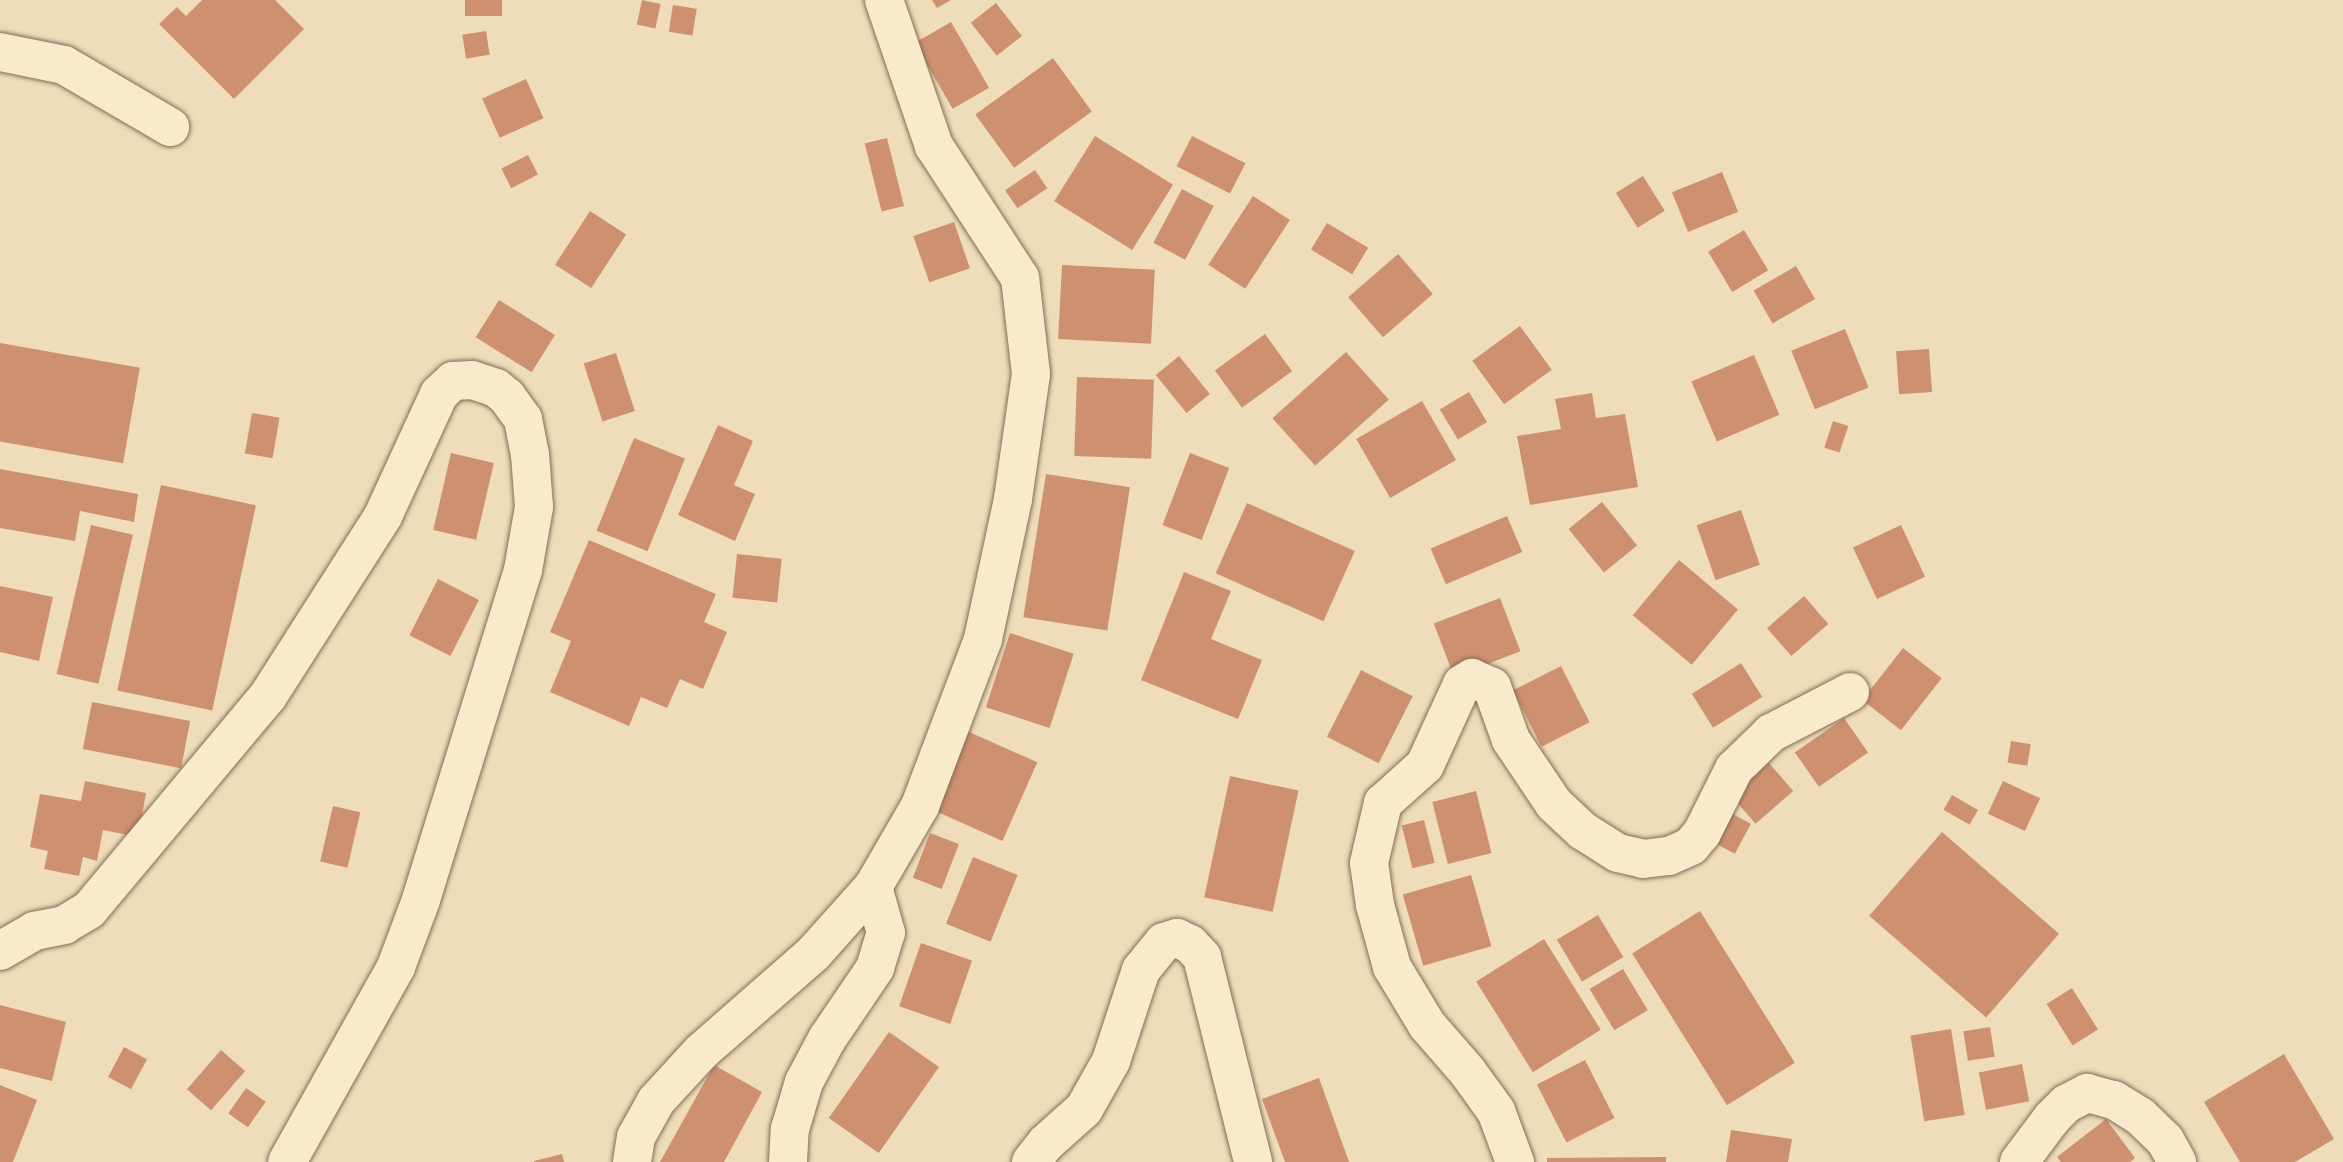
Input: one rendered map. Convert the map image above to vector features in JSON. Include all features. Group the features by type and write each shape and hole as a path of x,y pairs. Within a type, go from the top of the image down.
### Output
{"street":[{"path":"632,1162 636,1137 656,1101 701,1052 813,954 873,887 920,806 983,639 1013,499 1031,374 1020,278 934,146 884,0"},
{"path":"0,52 65,65 170,127"},
{"path":"0,951 34,930 64,925 89,911 268,696 383,516 439,394 453,381 472,380 496,387 523,419 530,454 534,507 523,570 421,900 396,967 287,1162"},
{"path":"1515,1162 1496,1111 1427,1025 1392,968 1375,905 1369,863 1383,803 1425,765 1462,684 1472,678 1492,687 1511,740 1554,804 1583,831 1618,853 1643,859 1670,856 1691,846 1702,833 1734,769 1771,733 1850,692"},
{"path":"788,1162 790,1129 804,1082 827,1040 875,968 886,933 873,887"},
{"path":"1031,1162 1046,1143 1084,1109 1111,1061 1141,970 1164,942 1177,938 1190,944 1202,957 1253,1162"},
{"path":"2019,1162 2052,1118 2066,1104 2087,1093 2114,1100 2140,1116 2165,1140 2177,1162"}],"building":[{"path":"202,0 275,0 304,29 234,99 159,24 177,7 186,16"},
{"path":"465,0 502,0 502,16 465,16"},
{"path":"642,0 661,4 655,28 637,24"},
{"path":"932,0 951,0 937,8"},
{"path":"996,3 1022,36 997,56 971,23"},
{"path":"673,5 697,9 692,35 669,32"},
{"path":"951,22 989,88 953,109 915,43"},
{"path":"486,31 490,55 466,58 462,35"},
{"path":"1053,58 1092,111 1014,168 975,114"},
{"path":"526,79 543,118 500,138 482,99"},
{"path":"1095,136 1173,185 1132,250 1054,201"},
{"path":"1192,136 1245,163 1230,194 1177,166"},
{"path":"887,138 904,206 882,211 865,144"},
{"path":"528,155 538,175 511,188 501,169"},
{"path":"1035,170 1047,188 1017,208 1005,190"},
{"path":"1722,172 1738,212 1688,232 1672,192"},
{"path":"1643,176 1665,211 1638,228 1616,193"},
{"path":"1182,189 1214,206 1185,260 1153,243"},
{"path":"1253,196 1290,220 1245,289 1208,265"},
{"path":"590,211 626,234 591,288 555,265"},
{"path":"954,222 970,268 929,282 913,236"},
{"path":"1327,223 1368,248 1352,274 1311,250"},
{"path":"1744,230 1768,270 1732,292 1708,252"},
{"path":"1398,254 1433,294 1383,337 1348,297"},
{"path":"1062,265 1155,270 1151,344 1058,339"},
{"path":"1796,266 1815,299 1773,323 1754,290"},
{"path":"499,300 555,335 532,372 476,337"},
{"path":"1520,326 1552,370 1504,404 1472,361"},
{"path":"1845,329 1869,387 1815,409 1791,351"},
{"path":"1265,334 1292,371 1242,408 1215,370"},
{"path":"0,343 140,368 123,463 0,441"},
{"path":"1929,349 1932,392 1899,394 1896,351"},
{"path":"1346,352 1389,400 1315,466 1272,418"},
{"path":"616,353 635,411 603,422 584,364"},
{"path":"1754,355 1779,415 1717,441 1691,382"},
{"path":"1179,356 1210,394 1187,413 1156,375"},
{"path":"1077,377 1154,380 1151,459 1074,456"},
{"path":"1469,392 1487,422 1458,440 1440,410"},
{"path":"1592,393 1596,418 1625,414 1638,487 1530,505 1517,436 1561,429 1555,399"},
{"path":"1422,401 1456,460 1390,498 1356,439"},
{"path":"252,413 280,418 272,458 245,453"},
{"path":"1833,421 1848,426 1840,453 1824,448"},
{"path":"718,425 753,441 734,485 755,494 735,541 678,515"},
{"path":"634,438 685,459 648,551 597,531"},
{"path":"451,453 494,463 476,540 433,530"},
{"path":"1190,453 1229,468 1202,540 1162,525"},
{"path":"0,469 138,494 134,522 80,511 75,541 0,528"},
{"path":"1046,474 1130,487 1107,631 1023,617"},
{"path":"161,485 256,505 212,711 117,690"},
{"path":"1602,502 1637,546 1604,573 1569,529"},
{"path":"1247,503 1355,551 1323,621 1216,573"},
{"path":"1741,510 1760,565 1715,580 1697,525"},
{"path":"1507,516 1522,552 1446,584 1431,548"},
{"path":"91,525 133,535 98,684 57,674"},
{"path":"1901,525 1925,577 1877,599 1853,547"},
{"path":"589,540 716,594 704,622 727,632 703,689 680,679 667,708 641,697 629,726 550,692 571,641 550,632"},
{"path":"737,554 782,559 777,602 732,598"},
{"path":"1679,560 1738,609 1692,665 1633,615"},
{"path":"1184,572 1231,591 1211,639 1262,660 1238,719 1141,680"},
{"path":"438,579 479,600 450,656 409,635"},
{"path":"0,586 53,597 39,661 0,652"},
{"path":"1804,596 1828,624 1791,656 1767,628"},
{"path":"1500,598 1520,651 1454,677 1434,623"},
{"path":"1010,633 1074,654 1050,728 986,707"},
{"path":"1903,648 1942,678 1901,730 1862,700"},
{"path":"1741,663 1762,697 1713,728 1692,694"},
{"path":"1561,666 1590,722 1541,747 1513,691"},
{"path":"1361,670 1413,696 1379,763 1327,737"},
{"path":"92,702 190,721 181,768 83,749"},
{"path":"1844,718 1868,752 1819,787 1795,752"},
{"path":"967,731 1037,762 1002,841 932,810"},
{"path":"2011,741 2031,744 2027,766 2008,763"},
{"path":"1769,763 1793,791 1756,824 1731,796"},
{"path":"1230,776 1298,791 1273,912 1204,897"},
{"path":"85,781 146,793 138,837 103,830 97,861 83,857 79,876 44,869 48,851 30,847 40,794 81,801"},
{"path":"2003,781 2040,798 2025,831 1988,814"},
{"path":"1476,791 1491,853 1448,864 1432,802"},
{"path":"1952,795 1978,810 1969,825 1944,810"},
{"path":"333,806 360,812 347,868 320,862"},
{"path":"1727,811 1751,824 1735,854 1711,841"},
{"path":"1424,820 1435,863 1412,868 1402,826"},
{"path":"1942,832 2059,934 1986,1017 1869,916"},
{"path":"930,833 959,844 942,889 913,878"},
{"path":"973,857 1018,875 991,942 946,924"},
{"path":"1471,875 1491,946 1423,966 1403,895"},
{"path":"1700,911 1795,1063 1727,1105 1632,953"},
{"path":"1598,915 1623,957 1582,982 1557,940"},
{"path":"1544,939 1601,1030 1533,1072 1476,981"},
{"path":"921,943 972,961 950,1024 899,1006"},
{"path":"1623,969 1648,1010 1614,1030 1590,989"},
{"path":"2072,988 2098,1030 2073,1045 2047,1004"},
{"path":"0,1005 66,1022 52,1081 0,1068"},
{"path":"1990,1027 1995,1057 1968,1061 1963,1031"},
{"path":"1951,1029 1965,1115 1924,1121 1911,1035"},
{"path":"889,1032 939,1067 879,1153 829,1118"},
{"path":"124,1047 147,1059 131,1089 108,1077"},
{"path":"221,1050 245,1071 211,1110 187,1089"},
{"path":"2284,1054 2334,1139 2295,1162 2240,1162 2204,1102"},
{"path":"1585,1060 1615,1118 1566,1142 1537,1085"},
{"path":"2022,1064 2029,1101 1986,1110 1979,1072"},
{"path":"714,1065 762,1092 724,1162 660,1162"},
{"path":"1319,1078 1349,1162 1285,1162 1262,1099"},
{"path":"0,1085 37,1100 13,1162 0,1162"},
{"path":"246,1088 266,1102 248,1127 228,1113"},
{"path":"2106,1119 2135,1158 2130,1162 2061,1162 2057,1157"},
{"path":"1731,1130 1792,1139 1788,1162 1726,1162"},
{"path":"562,1154 564,1162 534,1162 534,1161"},
{"path":"1666,1157 1666,1162 1547,1162 1547,1158"}]}
